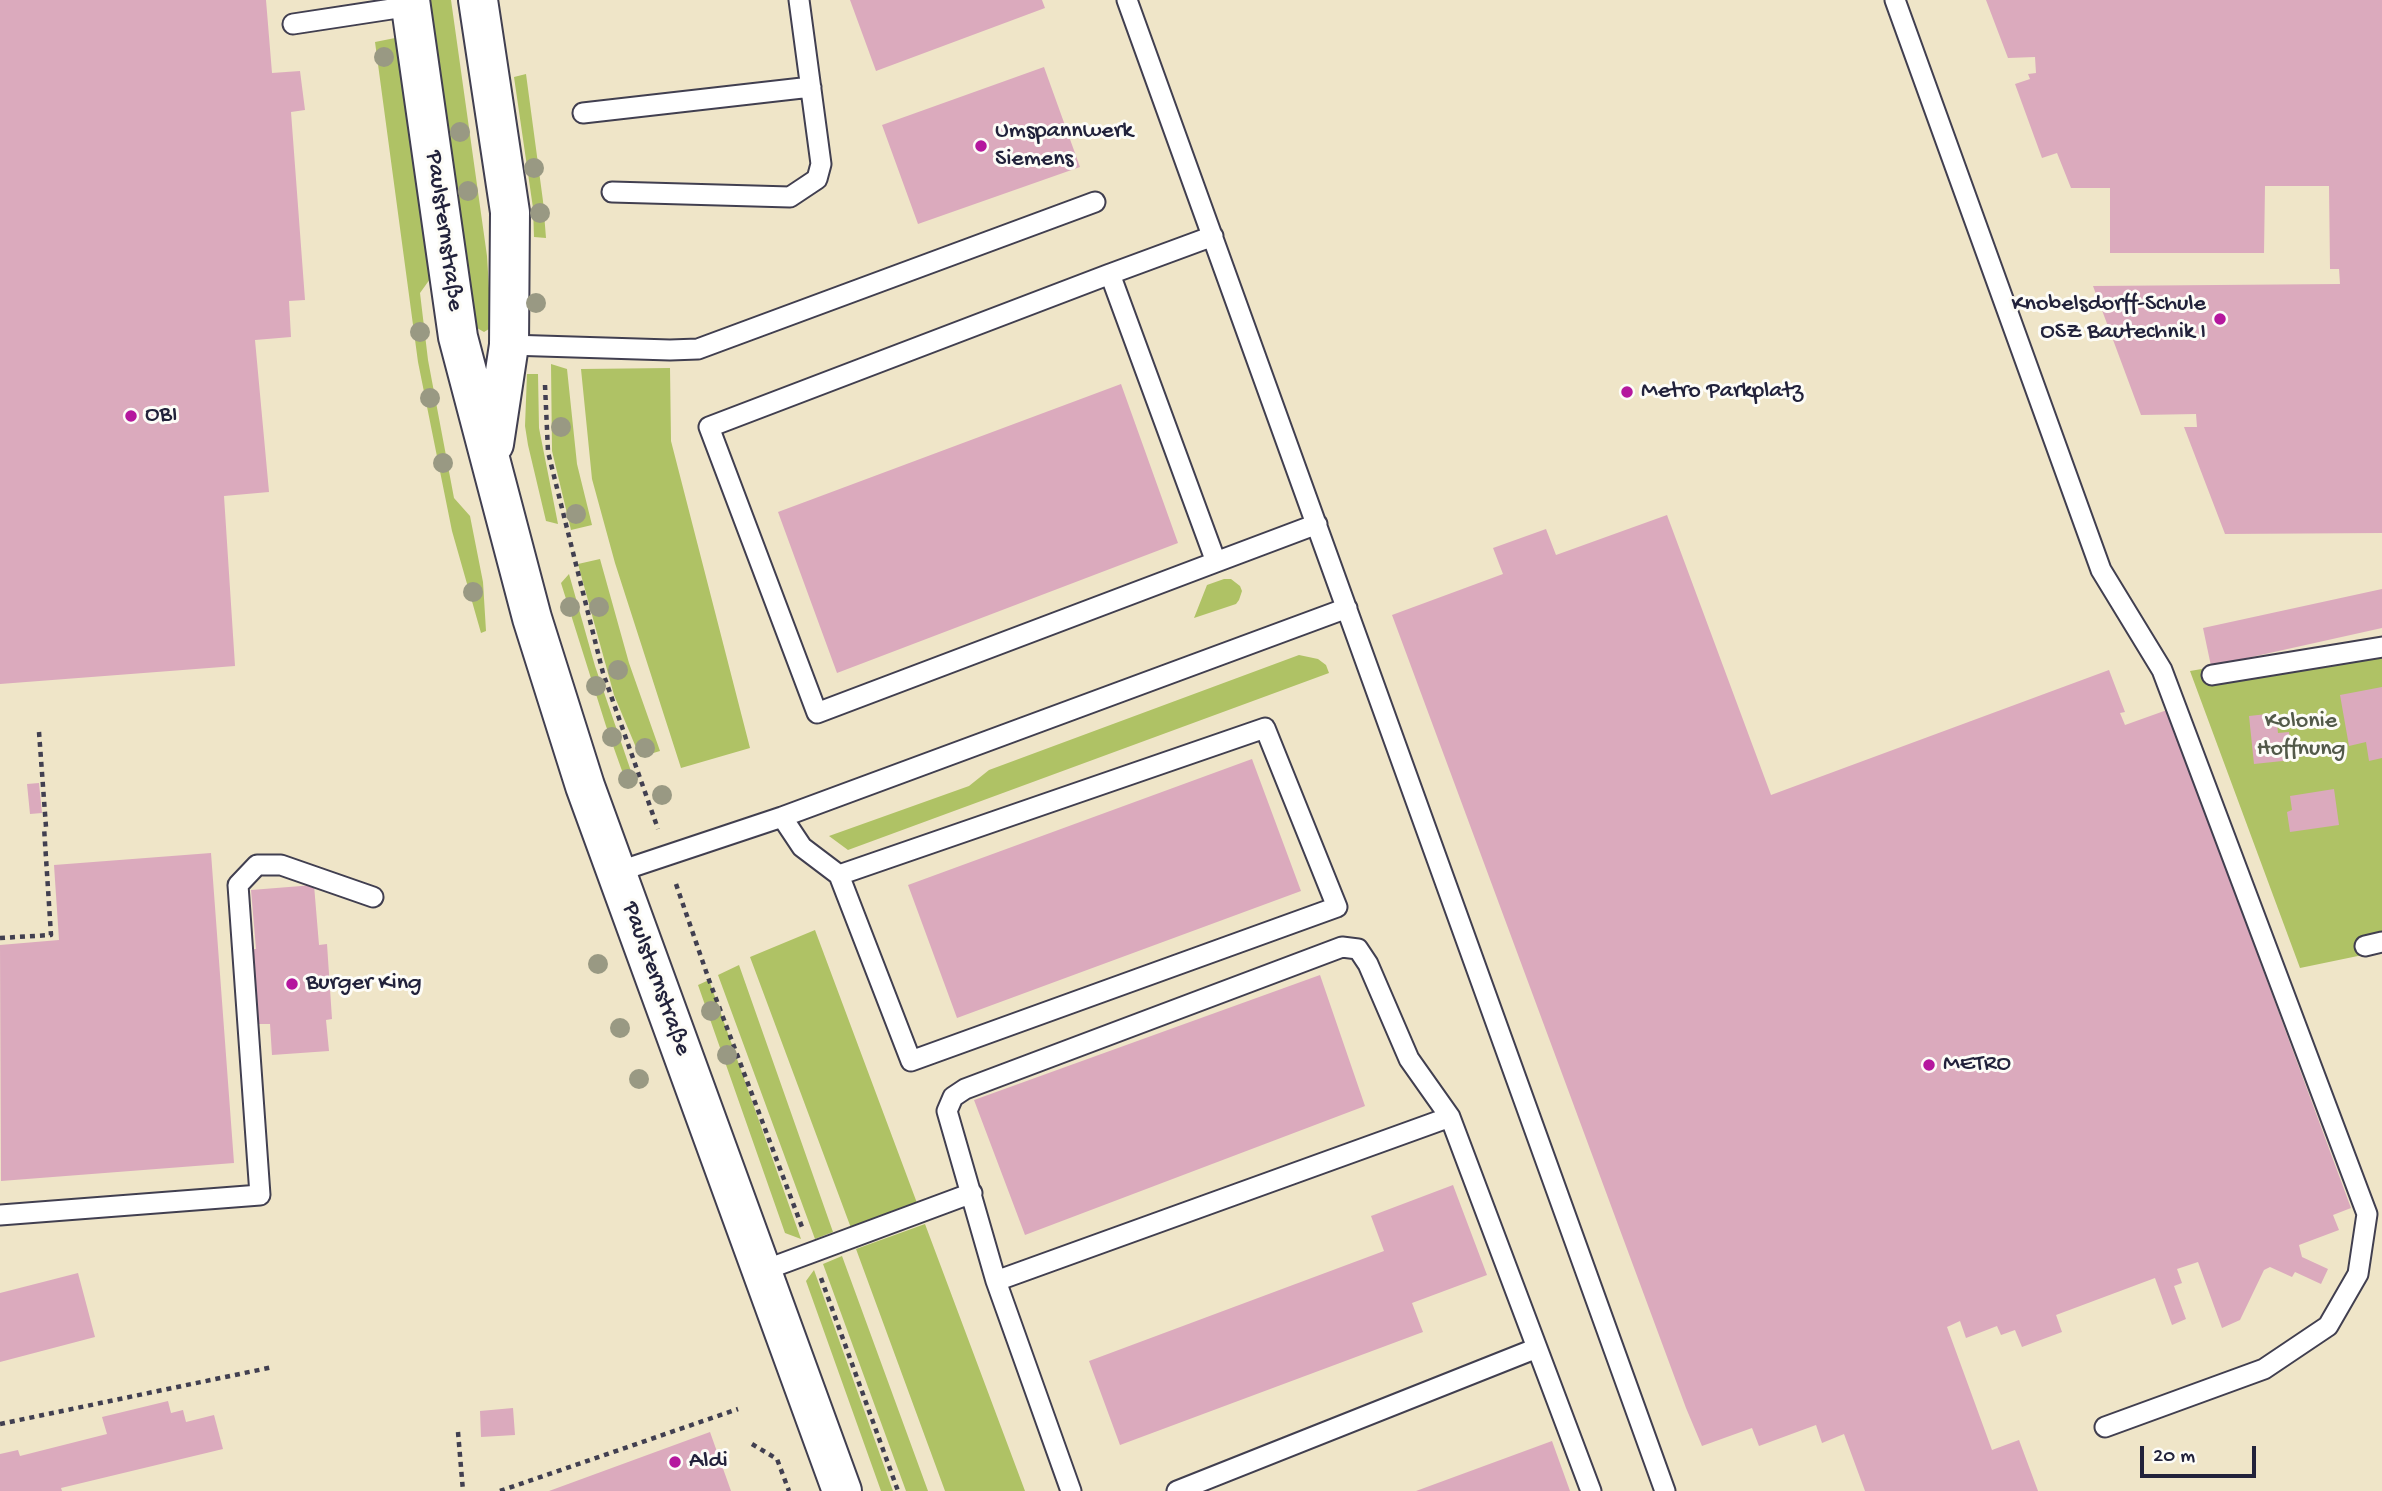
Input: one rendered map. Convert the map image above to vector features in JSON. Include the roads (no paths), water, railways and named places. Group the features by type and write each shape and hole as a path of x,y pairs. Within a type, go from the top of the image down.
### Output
{"main road":[{"name":"Paulsternstraße","path":"478,0 527,346 491,460"},
{"name":"Paulsternstraße","path":"411,3 458,337 532,618 585,786 842,1491"}],"lane":[{"path":"612,192 790,197 817,178 821,164 799,0"},
{"path":"1127,0 1665,1491"},
{"path":"1895,0 2101,570 2162,670 2367,1214 2358,1274 2328,1326 2264,1369 2105,1427"},
{"path":"293,24 411,3"},
{"path":"583,113 811,87"},
{"path":"527,346 698,349 1095,202"},
{"path":"1213,236 709,427 817,713 1317,524"},
{"path":"1110,274 1216,562"},
{"path":"617,872 782,817 1347,608"},
{"path":"2212,676 2382,647"},
{"path":"782,817 802,847 839,875 911,1061 1337,907 1265,728 839,875"},
{"path":"0,1215 260,1195 238,885 257,864 281,865 373,897"},
{"path":"1072,1491 996,1281 947,1111 953,1097 964,1089 1342,947 1359,949 1409,1059 1450,1117 1591,1491"},
{"path":"996,1281 1450,1117"},
{"path":"762,1271 972,1193"},
{"path":"1177,1491 1537,1348"}],"place":[{"name":"Umspannwerk Siemens","path":"981,146"},
{"name":"Knobelsdorff-Schule OSZ Bautechnik I","path":"2220,319"},
{"name":"Metro Parkplatz","path":"1627,392"},
{"name":"OBI","path":"131,416"},
{"name":"Burger King","path":"292,984"},
{"name":"METRO","path":"1929,1065"},
{"name":"Aldi","path":"675,1462"}],"park label":[{"name":"Kolonie Hoffnung","path":"2301,736"}]}
